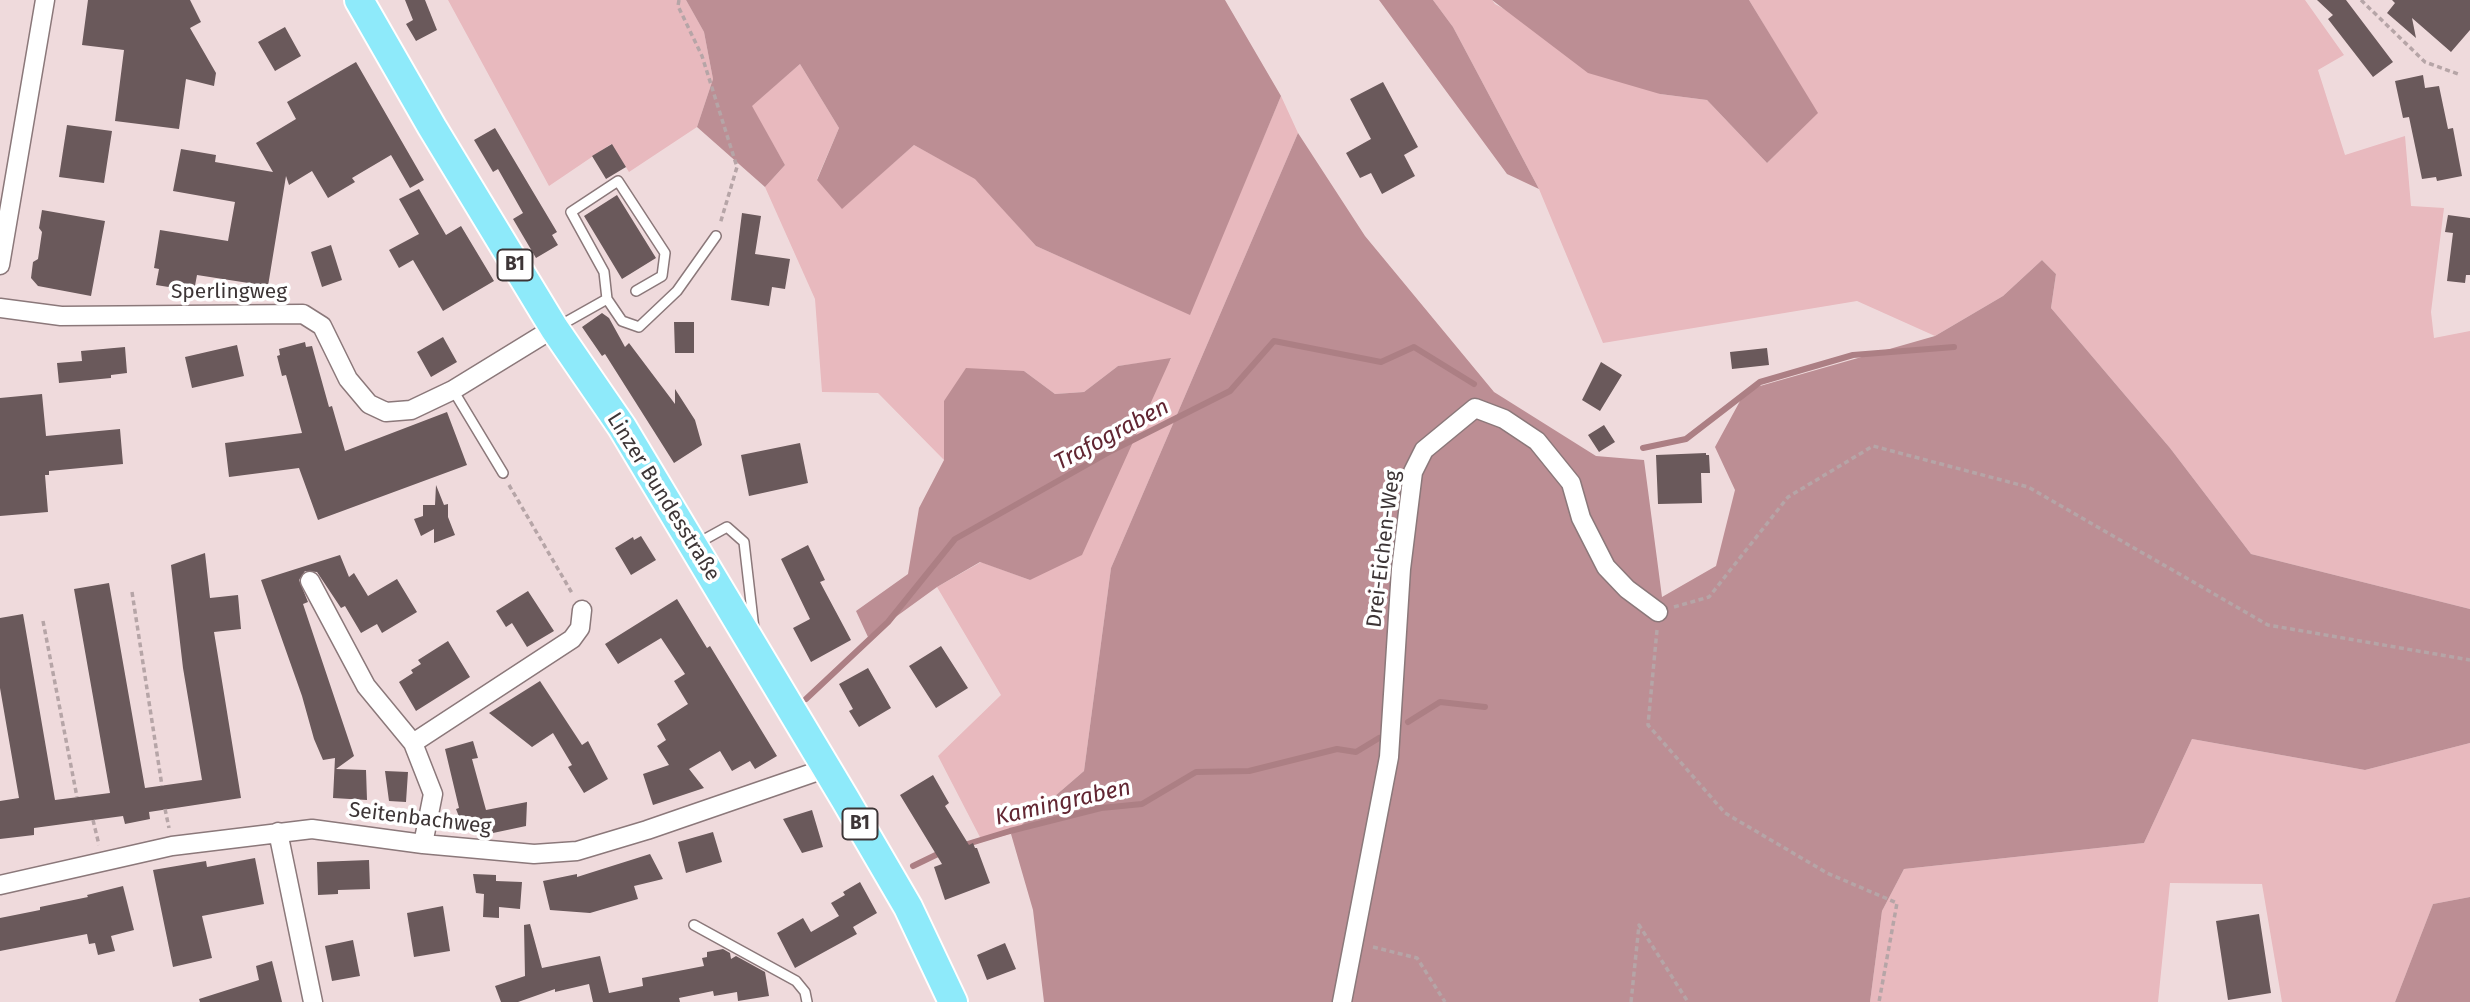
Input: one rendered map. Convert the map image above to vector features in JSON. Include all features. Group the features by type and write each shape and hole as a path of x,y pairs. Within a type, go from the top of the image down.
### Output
{"main road":[{"name":"Linzer Bundesstraße","path":"359,0 432,127 554,328 622,427 827,768 908,907 953,1002"}],"street":[{"path":"0,265 45,0"},
{"name":"Sperlingweg","path":"0,308 61,316 303,314 322,326 348,379 369,404 386,412 411,410 453,390 554,328"},
{"name":"Drei-Eichen-Weg","path":"1342,1002 1389,757 1401,569 1413,472 1424,450 1475,408 1504,419 1537,441 1571,483 1581,517 1606,567 1627,589 1658,612"},
{"path":"310,582 366,686 413,743 433,794 423,844"},
{"path":"413,743 572,639 580,628 582,610"},
{"name":"Seitenbachweg","path":"0,885 172,846 312,829 423,844 534,854 577,851 827,768"},
{"path":"278,832 313,1002"}],"lane":[{"path":"636,291 662,276 665,253 618,181 571,212 604,272 607,299 622,321 639,327 677,291 716,236"},
{"path":"554,328 607,299"},
{"path":"453,390 503,473"},
{"path":"693,546 727,527 744,542 757,651"},
{"path":"694,925 796,981 805,992 807,1002"}],"path":[{"path":"679,0 678,6 702,56 737,167 716,236"},
{"path":"2361,0 2425,62 2458,74"},
{"path":"1879,1002 1897,902 1827,873 1725,813 1648,725 1658,612 1709,597 1788,497 1873,446 2028,487 2267,625 2470,660"},
{"path":"503,473 582,610"},
{"path":"132,592 162,786"},
{"path":"43,621 77,797"},
{"path":"93,820 103,861"},
{"path":"1631,1002 1639,925 1688,1002"},
{"path":"1354,943 1417,957 1445,1002"}],"shaded area":[{"path":"448,0 686,0 704,32 713,79 697,127 629,172 611,144 549,186"},
{"path":"686,0 1225,0 1281,96 1190,315 1036,246 975,179 914,145 842,209 817,180 839,128 800,64 752,106 785,165 765,187 697,127 713,79 704,32"},
{"path":"1379,0 1433,0 1453,27 1539,189 1507,174"},
{"path":"1433,0 1492,0 1660,94 1707,100 1767,163 1817,113 1749,0 2305,0 2344,55 2318,70 2345,155 2405,136 2411,206 2444,208 2431,312 2434,338 2470,331 2470,609 2251,554 2170,448 2051,308 2056,274 2042,260 2003,296 1935,336 1857,301 1603,343 1539,189 1453,27"},
{"path":"1492,0 1749,0 1818,113 1767,163 1707,100 1660,94 1588,73"},
{"path":"800,64 839,128 817,179 842,208 914,145 975,178 1036,246 1189,314 1281,96 1298,133 1111,568 1084,771 1011,834 982,841 938,756 1001,695 937,587 981,562 1030,580 1171,359 1118,366 1084,392 1055,394 1024,371 944,401 944,460 878,393 822,392 815,299 765,187 785,165 751,106"},
{"path":"1298,133 1365,236 1494,392 1596,456 1644,460 1662,597 1716,566 1735,490 1715,447 1746,390 1935,336 2003,296 2042,260 2056,274 2051,308 2170,448 2251,554 2470,609 2470,743 2365,770 2192,739 2144,843 1904,869 1882,911 1870,1002 1044,1002 1033,910 1011,834 1084,771 1111,568"},
{"path":"1171,358 1082,555 1030,580 980,562 937,587 868,637 856,611 908,574 919,508 944,460 944,401 966,368 1024,371 1055,394 1084,392 1118,366"},
{"path":"2192,739 2365,770 2470,743 2470,897 2433,904 2395,1002 2282,1002 2262,884 2170,883 2158,1002 1870,1002 1882,911 1904,869 2144,843"},
{"path":"2470,897 2470,1002 2395,1002 2433,904"}],"building":[{"path":"88,0 190,0 201,22 190,28 216,73 214,86 186,79 179,129 115,121 124,50 82,45"},
{"path":"405,0 425,0 437,30 416,41 406,24 413,20"},
{"path":"2317,0 2346,0 2393,62 2373,77 2328,19 2333,15"},
{"path":"2392,0 2470,0 2470,30 2451,52 2412,18 2416,38 2387,13 2395,3"},
{"path":"285,27 301,56 275,71 258,42"},
{"path":"356,62 424,180 410,188 391,155 352,178 355,182 328,198 312,171 289,185 286,176 268,286 197,275 194,291 156,285 159,269 154,268 160,230 228,241 235,202 173,191 181,149 216,155 215,162 273,172 256,143 296,119 287,102"},
{"path":"2423,75 2425,88 2439,86 2448,129 2453,128 2462,176 2437,181 2436,177 2422,179 2409,117 2403,118 2395,81"},
{"path":"1383,82 1418,147 1404,155 1415,176 1382,194 1371,173 1360,178 1346,153 1371,139 1350,99"},
{"path":"67,125 112,131 104,183 59,177"},
{"path":"495,128 557,232 552,235 558,245 536,258 513,219 523,213 498,169 493,172 474,140"},
{"path":"612,144 626,167 606,179 592,156"},
{"path":"419,189 446,235 461,226 494,281 443,311 413,260 399,268 389,250 419,234 399,199"},
{"path":"617,195 656,258 622,279 584,216"},
{"path":"42,210 105,221 91,296 38,286 31,278 33,262 38,259"},
{"path":"742,213 761,216 755,254 790,259 785,289 772,287 769,306 731,300"},
{"path":"2448,215 2470,218 2470,275 2466,275 2465,283 2447,281 2453,233 2445,232"},
{"path":"331,245 342,280 322,287 311,252"},
{"path":"602,313 609,318 625,347 629,343 675,404 675,389 695,420 702,445 674,463 605,354 602,356 582,327"},
{"path":"674,322 694,322 694,353 675,353"},
{"path":"443,337 457,362 431,377 417,352"},
{"path":"305,342 306,347 312,346 345,451 447,412 467,465 318,520 299,468 229,477 225,443 302,433 286,375 282,376 277,356 280,355 279,349"},
{"path":"237,345 244,376 192,388 185,357"},
{"path":"125,347 127,373 111,375 111,378 59,383 57,363 82,361 81,351"},
{"path":"1767,348 1769,365 1732,369 1730,352"},
{"path":"1601,362 1622,375 1600,411 1582,400"},
{"path":"42,394 46,436 120,429 123,464 49,471 49,475 45,475 48,512 0,516 0,398"},
{"path":"1604,425 1615,442 1599,452 1588,435"},
{"path":"800,443 808,483 749,496 741,455"},
{"path":"1656,455 1709,455 1710,473 1701,473 1702,503 1658,504"},
{"path":"436,485 444,505 448,504 448,517 455,535 434,543 434,529 421,536 414,519 423,516 423,505 435,505"},
{"path":"641,536 656,560 631,575 615,548 633,537 634,540"},
{"path":"808,545 825,580 820,582 851,640 811,662 793,628 810,619 781,559"},
{"path":"205,553 210,598 238,595 241,629 214,632 241,798 149,812 150,819 125,824 123,816 34,828 34,835 0,839 0,801 19,798 0,688 0,618 23,614 55,800 110,793 74,589 109,583 145,788 202,780 183,668 171,565"},
{"path":"340,555 349,577 354,573 368,596 397,579 417,612 382,633 377,624 361,633 345,606 341,608 317,572 305,571 299,580 308,602 303,604 354,756 336,769 366,770 367,800 333,798 335,758 323,760 314,739 302,696 261,580"},
{"path":"528,591 554,631 527,647 512,623 506,627 496,611"},
{"path":"677,599 707,648 710,646 777,756 755,769 750,761 732,771 720,751 689,769 704,788 653,805 643,774 669,765 657,746 666,740 657,724 688,704 674,681 685,674 661,638 618,664 605,644"},
{"path":"448,641 470,677 416,711 399,682 421,664 418,660"},
{"path":"941,646 968,688 936,708 909,666"},
{"path":"868,668 891,708 859,727 849,711 853,709 839,684"},
{"path":"540,681 582,745 588,741 608,779 584,793 568,767 572,765 553,733 532,747 489,713"},
{"path":"473,741 478,758 472,759 486,810 527,802 526,826 493,833 463,827 456,809 459,808 445,749"},
{"path":"385,771 408,772 406,802 389,801"},
{"path":"933,775 949,803 945,806 969,845 973,843 977,848 990,883 945,900 934,867 942,864 900,795"},
{"path":"812,810 823,847 802,853 783,819"},
{"path":"713,832 722,862 686,873 678,842"},
{"path":"650,854 663,879 634,886 638,899 590,913 550,910 543,881 577,874 577,877"},
{"path":"255,858 264,904 202,916 212,958 173,967 153,870 206,861 207,867"},
{"path":"369,860 370,889 338,890 338,894 318,895 317,862"},
{"path":"473,874 496,875 496,881 522,882 520,909 499,907 499,918 483,917 484,894 476,893"},
{"path":"860,882 877,913 853,927 857,934 795,968 777,933 803,918 811,932 839,916 831,903"},
{"path":"123,886 134,930 111,936 115,951 98,955 95,943 89,944 87,934 0,951 0,918 40,910 40,907"},
{"path":"443,906 450,951 414,957 407,913"},
{"path":"2259,914 2271,993 2228,1000 2216,921"},
{"path":"530,924 542,968 600,956 609,993 643,986 642,978 704,966 702,958 707,957 707,952 723,949 730,953 731,959 736,956 765,972 769,996 738,1001 737,992 714,996 713,991 679,998 680,1002 593,1002 589,984 555,992 555,989 518,1002 501,1002 495,986 525,976 524,925"},
{"path":"353,940 360,976 332,981 325,946"},
{"path":"1005,943 1016,969 987,980 977,955"},
{"path":"272,961 282,1002 200,1002 199,999 259,980 256,966"}],"waterway":[{"name":"Trafograben","path":"806,699 888,622 955,539 1111,451 1230,391 1274,341 1381,362 1414,347 1474,384"},
{"name":"Trafograben","path":"1643,448 1686,439 1760,382 1853,355 1954,347"},
{"path":"1408,722 1440,702 1485,707"},
{"name":"Kamingraben","path":"961,846 1101,808 1142,804 1196,772 1249,771 1337,749 1356,752 1379,738"},
{"name":"Kamingraben","path":"913,866 944,851"}]}
